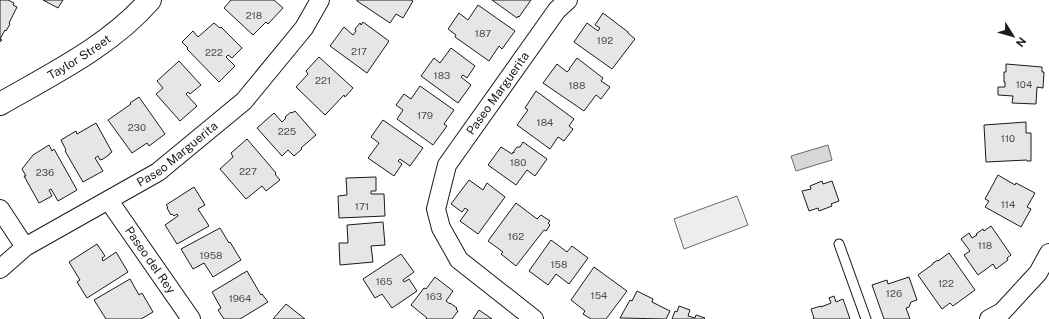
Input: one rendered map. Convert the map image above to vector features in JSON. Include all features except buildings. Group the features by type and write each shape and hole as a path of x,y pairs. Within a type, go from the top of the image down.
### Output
{"main road":[{"name":"Taylor Street","path":"0,104 112,36 150,0"}],"street":[{"name":"Paseo Marguerita","path":"0,269 25,247 158,172 244,101 304,28 320,0"},
{"name":"Paseo Marguerita","path":"534,319 459,260 441,228 436,209 447,165 557,10 568,0"},
{"name":"Paseo del Rey","path":"109,201 191,319"},
{"path":"0,209 25,247"},
{"path":"989,319 1002,312 1038,273 1049,253"}],"lane":[{"path":"839,244 866,319"}],"shaded area":[{"path":"828,145 832,160 796,171 791,156"},
{"path":"737,196 748,225 684,249 674,219"}]}
